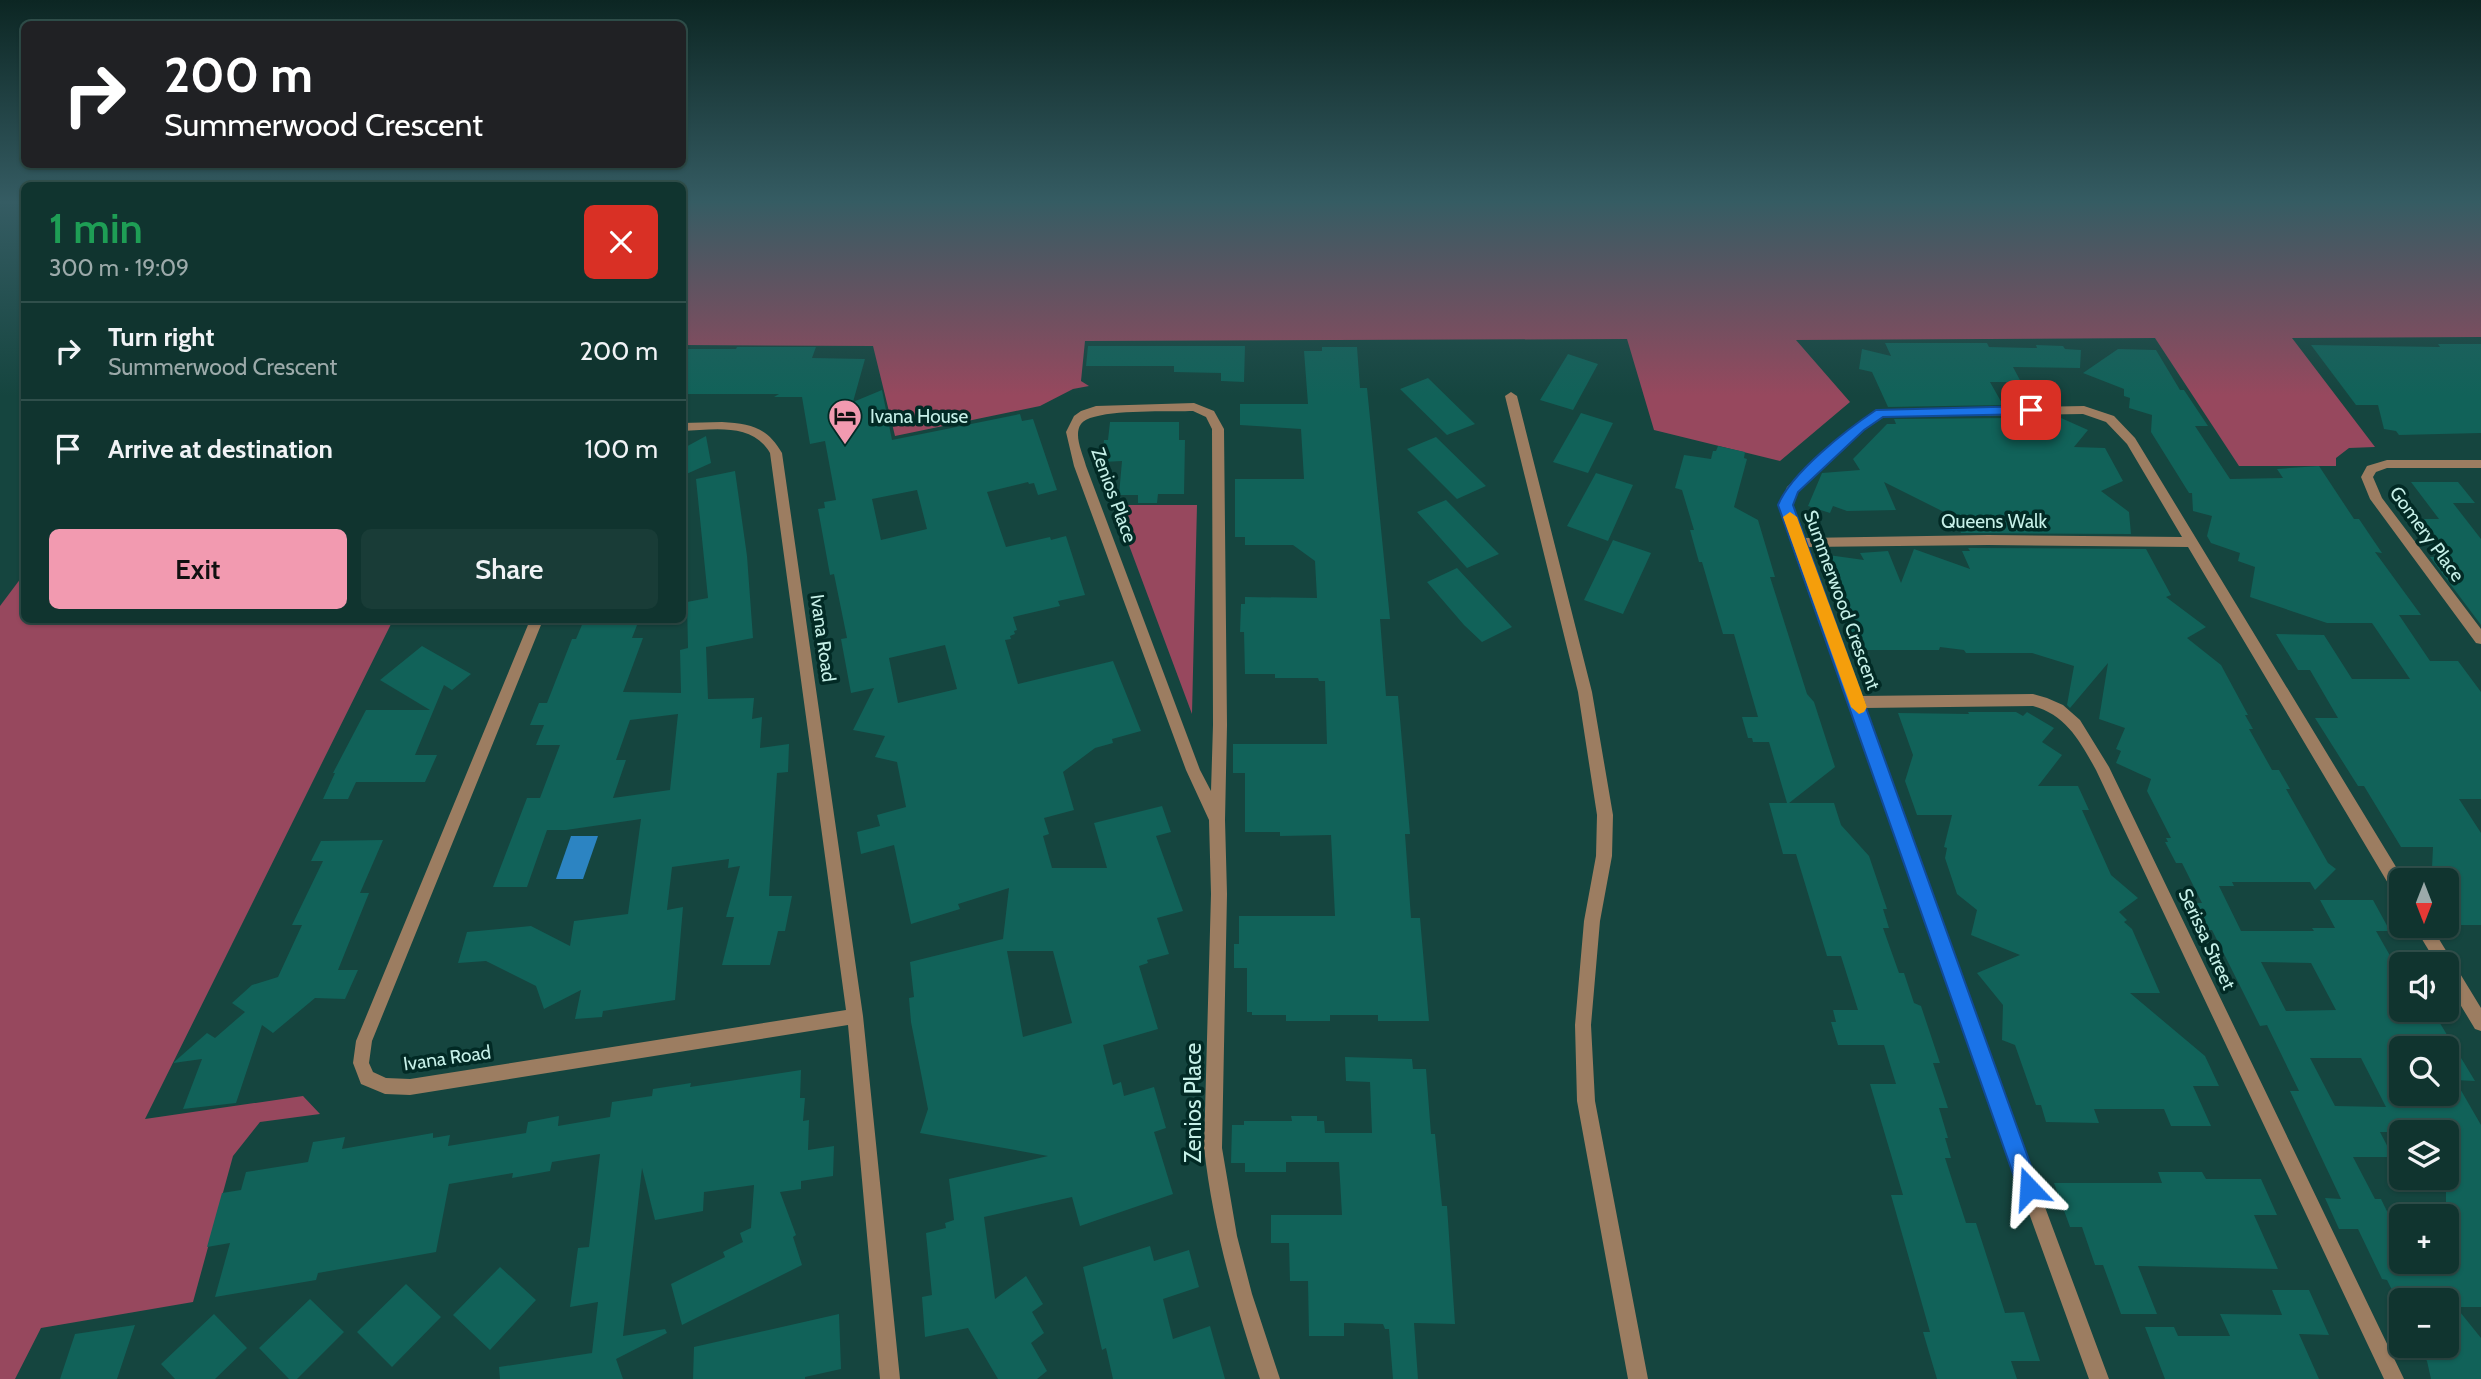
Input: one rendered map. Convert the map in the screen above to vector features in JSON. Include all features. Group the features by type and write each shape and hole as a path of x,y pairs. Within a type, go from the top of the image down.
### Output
{"street":[{"path":"1511,396 1585,692 1600,767 1605,815 1604,856 1589,945 1582,1061 1586,1101 1638,1379"},
{"name":"Zenios Place","path":"1217,820 1194,770 1071,439 1075,420 1084,413 1096,410 1194,407 1215,418 1219,440 1220,711 1213,1148 1217,1185 1230,1243 1270,1379"},
{"name":"Summerwood Crescent","path":"2099,1379 1961,1003 1799,543 1786,505 1791,490 1872,416 1897,411 2084,410 2099,413 2120,427 2131,441 2189,542 2389,870"},
{"name":"Ivana Road","path":"686,427 751,429 766,436 776,453 855,1016 890,1379"},
{"name":"Gomery Place","path":"2481,464 2387,464 2371,469 2367,477 2376,499 2481,639"},
{"name":"Queens Walk","path":"1799,543 1988,540 2189,542"},
{"name":"Ivana Road","path":"535,623 364,1041 361,1063 367,1078 385,1086 410,1087 855,1016"},
{"name":"Serissa Street","path":"1857,702 2033,700 2049,704 2077,724 2108,779 2394,1379"},
{"path":"2459,987 2481,1023"}],"shaded area":[{"path":"686,267 2481,267 2481,337 2292,338 2375,447 2349,448 2336,458 2336,466 2239,466 2155,338 1796,340 1850,402 1780,461 1654,430 1627,339 1085,341 1081,381 1089,386 1073,389 1040,406 895,436 873,346 686,345"},
{"path":"1114,505 1197,505 1192,714"},
{"path":"21,578 21,623 392,623 145,1119 303,1096 320,1114 260,1122 233,1156 193,1302 41,1328 15,1379 0,1379 0,606"}],"water":[{"path":"571,836 598,836 583,879 556,879"}],"building":[{"path":"1885,343 1987,343 1989,347 2037,348 2036,345 2063,346 2065,349 2081,350 2080,368 2013,367 2021,382 1990,382 2003,405 1888,407 1872,372 1859,369 1862,349 1891,356"},
{"path":"2438,344 2481,344 2481,433 2399,435 2396,431 2384,429 2378,405 2356,405 2311,345 2440,347"},
{"path":"1088,346 1245,346 1244,382 1221,381 1221,373 1174,372 1174,366 1086,366"},
{"path":"816,347 812,358 865,359 853,402 882,390 892,440 1020,414 1022,421 1033,419 1057,490 1038,495 1034,483 1028,482 987,492 1006,547 1066,536 1085,595 1058,601 1060,606 1013,617 1017,630 1010,636 1011,639 1005,640 1018,684 1113,661 1141,731 1112,739 1113,743 1095,748 1063,772 1074,810 1044,818 1049,834 1043,836 1052,868 1107,868 1094,823 1162,806 1171,832 1156,836 1183,911 1157,918 1169,954 1147,960 1148,963 1139,966 1158,1029 1103,1045 1113,1085 1121,1082 1124,1096 1154,1087 1166,1128 1154,1132 1173,1194 1080,1226 1072,1197 984,1217 995,1299 1026,1276 1043,1304 1032,1312 1044,1333 1031,1343 1047,1371 1037,1379 998,1379 968,1328 925,1337 922,1297 932,1295 926,1233 946,1228 945,1223 954,1220 949,1179 1048,1156 920,1133 928,1109 911,1022 909,998 914,997 910,962 1003,939 1009,888 958,904 960,909 911,924 894,845 861,854 857,832 880,826 877,815 906,807 897,762 875,757 885,736 853,730 874,688 851,693 841,639 847,638 834,574 830,575 818,509 825,508 824,502 836,500 825,441 810,444 802,397 774,397 779,394 686,394 686,349","holes":["917,490 927,529 881,540 872,499","945,645 957,689 898,703 889,658","1007,951 1053,951 1072,1023 1023,1037"]},
{"path":"1322,347 1357,347 1360,388 1367,388 1390,619 1380,619 1386,696 1398,696 1410,834 1405,834 1411,918 1420,918 1429,1021 1378,1021 1378,1015 1330,1015 1330,1021 1286,1021 1286,1015 1252,1015 1252,1012 1247,1012 1247,968 1234,968 1234,944 1239,944 1239,916 1335,916 1331,835 1280,836 1280,832 1245,832 1245,773 1233,773 1233,744 1327,744 1325,681 1319,681 1318,678 1275,678 1275,674 1245,674 1244,632 1240,632 1241,604 1245,604 1245,597 1317,598 1315,561 1293,545 1245,545 1245,537 1235,537 1235,479 1304,479 1301,429 1240,425 1240,404 1308,404 1304,351 1322,351"},
{"path":"2118,349 2156,350 2180,390 2184,390 2208,426 2195,426 2230,479 2283,478 2277,469 2319,466 2354,519 2359,519 2382,553 2375,552 2421,615 2399,615 2430,661 2458,661 2481,692 2481,799 2459,799 2481,833 2481,925 2459,925 2459,868 2432,868 2433,847 2401,847 2364,786 2358,786 2315,718 2338,718 2310,670 2298,670 2276,634 2324,635 2352,679 2410,679 2372,623 2327,623 2250,597 2255,567 2238,561 2240,553 2211,543 2207,536 2212,516 2193,511 2192,493 2189,493 2151,432 2152,415 2129,408 2130,398 2124,396 2124,389 2083,373"},
{"path":"1568,354 1598,364 1573,410 1540,400"},
{"path":"1428,378 1475,424 1447,435 1400,389"},
{"path":"1581,413 1613,423 1588,473 1553,462"},
{"path":"2009,418 2011,421 2041,421 2048,434 2061,418 2088,430 2074,447 2105,448 2123,481 2101,491 2129,512 2131,534 1961,533 1954,517 1884,482 1896,510 1847,511 1833,506 1830,513 1808,506 1822,473 1860,470 1853,459 1887,424 1896,424 1894,419"},
{"path":"1110,422 1179,422 1179,440 1185,440 1184,494 1158,494 1157,503 1138,503 1138,495 1119,495 1122,461 1102,462 1104,440 1108,440"},
{"path":"706,436 711,463 686,474 686,447"},
{"path":"1436,437 1486,486 1457,499 1407,449"},
{"path":"1718,446 1745,452 1744,458 1747,459 1734,507 1758,520 1775,577 1770,577 1807,694 1814,702 1835,767 1789,803 1834,803 1841,825 1869,856 1887,909 1883,909 1889,928 1883,928 1899,973 1904,973 1914,1003 1921,1006 1940,1063 1933,1063 1948,1108 1939,1108 1951,1158 1945,1158 1966,1223 1976,1223 2005,1313 2024,1312 2040,1361 2011,1361 2017,1379 1937,1379 1923,1332 1930,1332 1891,1195 1903,1195 1870,1084 1896,1084 1884,1045 1838,1045 1831,1022 1836,1022 1833,1010 1858,1010 1841,956 1827,956 1796,854 1783,854 1769,803 1787,803 1769,742 1753,742 1752,738 1748,738 1742,717 1758,717 1734,634 1723,634 1702,562 1699,562 1690,530 1694,530 1682,490 1675,488 1684,455 1711,459"},
{"path":"735,471 747,556 753,638 706,647 708,699 754,698 752,719 762,717 760,748 789,744 788,772 777,773 769,896 792,896 785,931 778,931 770,965 722,965 734,917 726,917 740,866 728,868 729,859 672,867 667,910 683,907 675,1000 603,1011 602,1017 575,1019 581,990 544,1009 536,986 486,961 458,963 467,932 531,926 570,946 574,921 628,914 641,819 566,830 547,830 527,887 493,887 527,798 540,798 560,745 536,745 544,725 530,725 539,703 547,703 572,639 576,639 583,623 638,623 632,638 643,638 623,692 681,693 680,650 688,648 687,602 708,598 696,479","holes":["678,714 670,790 613,798 626,760 616,760 630,720"]},
{"path":"1596,473 1633,485 1608,541 1567,526"},
{"path":"2411,482 2458,482 2475,503 2453,503 2481,539 2481,625 2430,557 2442,557 2413,519 2439,519"},
{"path":"1446,500 1499,554 1467,568 1417,512"},
{"path":"1613,540 1651,553 1623,614 1584,600"},
{"path":"1968,548 2146,549 2171,595 2166,597 2206,627 2187,638 2221,665 2248,715 2245,715 2253,729 2249,729 2272,770 2279,770 2290,789 2286,789 2328,863 2336,869 2315,890 2310,882 2232,882 2234,886 2219,886 2241,931 2314,931 2312,928 2335,928 2320,900 2373,900 2389,929 2376,931 2389,954 2389,1022 2439,1022 2448,1036 2389,1036 2389,1106 2459,1106 2459,1087 2481,1125 2481,1307 2459,1307 2459,1288 2391,1288 2387,1280 2382,1279 2358,1229 2339,1229 2325,1198 2341,1199 2290,1091 2299,1091 2267,1025 2260,1026 2212,930 2202,930 2189,903 2202,903 2182,863 2176,863 2165,842 2168,842 2166,838 2171,838 2147,791 2151,779 2116,763 2121,751 2116,749 2125,728 2099,719 2108,663 2070,708 2067,705 2074,666 2032,653 1966,653 1964,650 1940,647 1939,650 1862,650 1857,635 1850,635 1821,554 1864,560 1860,553 1888,551 1901,583 1914,549 1970,569 1962,551 1970,551","holes":["2261,962 2311,963 2336,1010 2286,1011","2310,1058 2361,1058 2386,1107 2335,1106","2389,1120 2459,1120 2459,1190 2446,1190 2446,1204 2459,1204 2459,1274 2389,1274 2389,1215 2381,1199 2375,1199 2353,1157 2389,1157 2389,1149 2380,1132 2389,1132"]},
{"path":"1457,568 1512,627 1482,642 1464,625 1427,582"},
{"path":"422,646 471,674 452,690 444,685 415,755 437,755 425,782 356,782 348,799 323,799 333,773 366,710 430,710 380,680"},
{"path":"1968,712 2016,712 2023,716 2027,712 2054,728 2042,742 2062,755 2038,786 2078,786 2089,810 2082,810 2111,875 2138,898 2119,912 2127,920 2124,922 2132,929 2160,993 2130,993 2205,1056 2219,1086 2193,1086 2211,1126 2171,1126 2164,1109 2094,1109 2099,1123 2046,1122 2041,1105 2036,1105 2015,1045 2002,1040 2003,1005 1977,973 2020,955 1971,935 1977,910 1957,894 1945,858 1947,848 1944,847 1952,815 1917,815 1905,781 1913,755 1898,713 1969,714"},
{"path":"383,840 360,893 369,893 338,970 358,970 345,999 315,998 273,1033 262,1025 236,1103 183,1109 202,1059 173,1063 207,1033 215,1038 245,1012 232,1003 252,985 278,977 302,925 292,925 323,861 311,861 321,841"},
{"path":"2459,1055 2475,1081 2459,1080"},
{"path":"1345,1057 1412,1059 1413,1069 1426,1069 1431,1134 1435,1134 1442,1206 1447,1206 1455,1324 1414,1323 1418,1379 1393,1379 1389,1329 1385,1329 1383,1324 1344,1323 1344,1336 1309,1336 1308,1281 1290,1281 1289,1243 1271,1243 1271,1215 1342,1215 1339,1162 1286,1162 1286,1172 1245,1172 1245,1163 1231,1163 1232,1125 1244,1125 1244,1121 1292,1121 1291,1116 1317,1116 1317,1121 1324,1121 1325,1133 1372,1133 1370,1082 1346,1081"},
{"path":"801,1070 800,1098 805,1098 803,1121 809,1120 808,1150 834,1146 833,1176 801,1181 801,1189 780,1192 796,1235 793,1237 802,1265 682,1325 671,1284 725,1257 723,1252 743,1242 740,1233 751,1228 754,1185 704,1192 703,1211 655,1220 642,1168 623,1336 665,1329 667,1333 616,1359 623,1379 500,1379 499,1367 592,1353 598,1302 570,1307 578,1248 589,1247 600,1154 552,1162 550,1171 512,1178 513,1173 449,1184 436,1252 318,1273 316,1280 215,1297 230,1243 207,1247 222,1193 241,1190 246,1172 308,1162 313,1142 345,1137 342,1149 433,1133 433,1138 450,1135 448,1146 526,1133 528,1122 559,1116 558,1126 610,1117 612,1102 652,1096 653,1089 691,1083 690,1087"},
{"path":"2158,1172 2202,1172 2206,1179 2261,1179 2277,1215 2254,1215 2278,1269 2138,1266 2157,1314 2121,1314 2103,1265 2095,1265 2082,1227 2070,1227 2054,1183 2162,1183"},
{"path":"1150,1246 1154,1261 1189,1250 1199,1287 1163,1299 1173,1339 1210,1326 1225,1379 1113,1379 1106,1348 1102,1350 1083,1267"},
{"path":"500,1267 536,1300 490,1350 453,1315"},
{"path":"406,1284 441,1317 392,1367 357,1332"},
{"path":"2272,1290 2309,1290 2329,1335 2299,1334 2319,1379 2165,1379 2145,1327 2174,1327 2178,1336 2230,1336 2220,1314 2282,1315"},
{"path":"310,1299 344,1332 297,1379 289,1379 259,1348"},
{"path":"2459,1311 2481,1338 2481,1379 2431,1379 2425,1358 2459,1358"},
{"path":"214,1314 247,1348 215,1379 175,1379 161,1364"},
{"path":"839,1314 841,1369 805,1379 693,1379 694,1347"},
{"path":"135,1325 117,1379 60,1379 75,1334"}],"slow traffic":[{"path":"1790,517 1859,707"}],"place":[{"name":"Ivana House","path":"845,446"}],"route":[{"path":"2029,1188 1786,505 1791,490 1872,416 1897,411 2031,410"}]}
